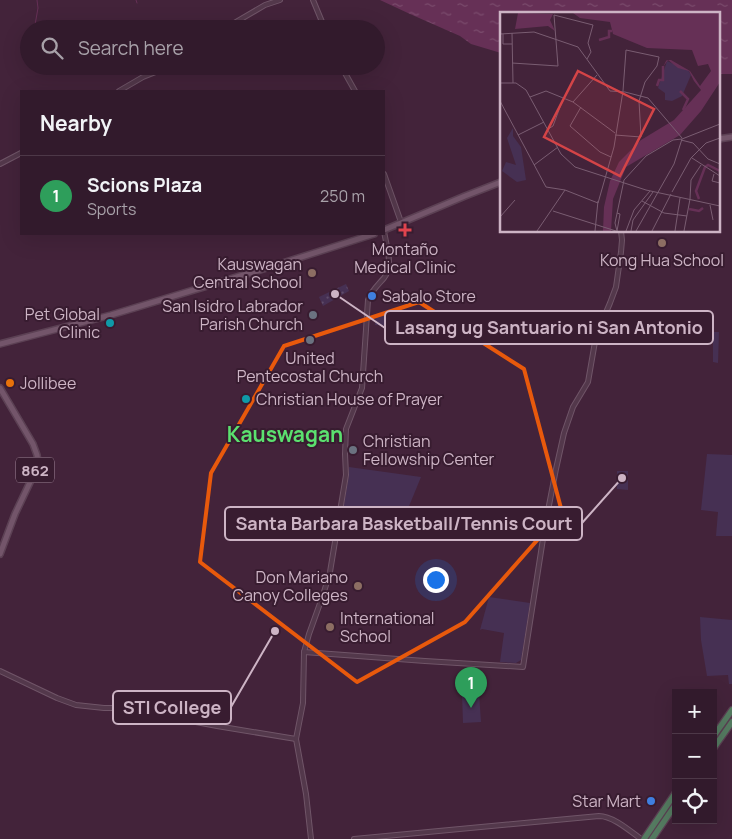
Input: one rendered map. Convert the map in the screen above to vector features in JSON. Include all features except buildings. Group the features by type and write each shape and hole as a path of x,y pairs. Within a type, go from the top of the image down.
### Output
{"highway":[{"path":"715,734 732,710"},
{"path":"717,743 732,722"},
{"path":"643,839 672,798"},
{"path":"652,839 672,810"}],"main road":[{"path":"385,230 401,222 500,182"},
{"path":"0,344 111,315 371,235"},
{"name":"862","path":"0,388 33,444 38,462 18,505 0,554"}],"street":[{"path":"239,20 265,5 280,0"},
{"path":"313,0 321,20"},
{"path":"122,90 148,75"},
{"path":"346,75 354,90"},
{"path":"0,164 20,154"},
{"path":"385,177 401,222"},
{"path":"304,652 523,667 547,516 564,433 572,407 588,382 597,333 616,287 622,246 622,232"},
{"path":"311,839 306,794 296,739 303,703 304,652 330,572 346,475 344,454 346,429 362,388 368,300 371,293 387,274 389,267 385,235"},
{"path":"0,672 57,698 76,704 104,708 151,709 182,719 296,739"},
{"path":"354,839 599,816 616,822 643,839"}],"highlighted area":[{"path":"419,302 524,369 562,512 465,622 357,682 200,562 211,473 284,346"}],"shaded area":[{"path":"346,284 349,291 323,306 319,297"},
{"path":"376,314 394,315 393,326 375,325"},
{"path":"713,332 719,332 718,363 713,362"},
{"path":"707,454 732,455 732,536 716,536 718,512 701,510"},
{"path":"349,467 421,477 398,533 342,517"},
{"path":"617,471 628,471 628,490 617,489"},
{"path":"489,597 530,603 521,660 516,663 500,662 504,633 480,630"},
{"path":"700,617 732,620 732,684 729,684 728,675 707,676 701,640"},
{"path":"479,693 481,722 463,723 462,694"}],"water":[{"path":"380,0 732,0 732,74 720,74 720,12 500,12 500,53 471,44 460,36"}],"waterway":[{"path":"36,20 37,0"}],"place":[{"name":"Montaño Medical Clinic","path":"405,230"},
{"name":"Kong Hua School","path":"662,243"},
{"name":"Kauswagan Central School","path":"312,273"},
{"name":"Lasang ug Santuario ni San Antonio","path":"335,294"},
{"name":"Sabalo Store","path":"372,296"},
{"name":"San Isidro Labrador Parish Church","path":"313,315"},
{"name":"Pet Global Clinic","path":"110,323"},
{"name":"United Pentecostal Church","path":"310,340"},
{"name":"Jollibee","path":"10,383"},
{"name":"Christian House of Prayer","path":"246,399"},
{"name":"Christian Fellowship Center","path":"353,450"},
{"name":"Santa Barbara Basketball/Tennis Court","path":"622,478"},
{"name":"Don Mariano Canoy Colleges","path":"358,586"},
{"name":"International School","path":"330,627"},
{"name":"STI College","path":"275,631"},
{"name":"Scions Plaza","path":"471,708"},
{"name":"Star Mart","path":"651,801"}],"district":[{"name":"Kauswagan","path":"285,434"}]}
